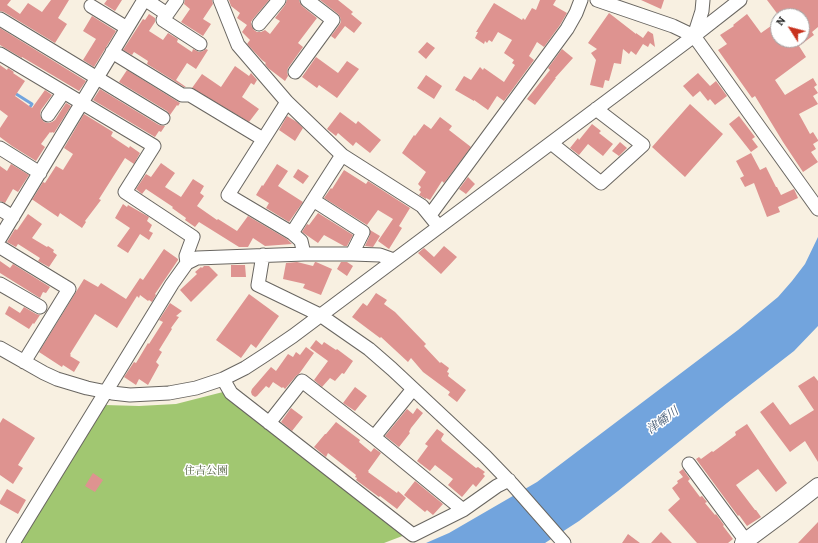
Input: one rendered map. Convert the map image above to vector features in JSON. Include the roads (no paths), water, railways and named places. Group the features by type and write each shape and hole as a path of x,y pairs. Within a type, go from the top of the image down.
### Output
{"main road":[{"path":"745,542 818,486"}],"street":[{"path":"0,238 145,0 167,14"},
{"path":"177,0 163,20 192,42"},
{"path":"220,0 238,45 287,102 342,155 422,206 439,226"},
{"path":"259,24 279,0"},
{"path":"295,72 333,20 308,0"},
{"path":"430,215 566,29 576,13 581,0"},
{"path":"597,0 673,26 694,36 815,205"},
{"path":"694,36 702,11 703,0"},
{"path":"0,348 57,379 106,392 130,395 168,393 196,388 223,379 245,368 265,355 320,315 694,36 740,0"},
{"path":"91,6 127,28"},
{"path":"0,19 164,118"},
{"path":"112,52 182,95 190,95 262,139"},
{"path":"0,54 154,146 125,192 193,237 186,256 187,263"},
{"path":"48,115 63,92"},
{"path":"287,102 262,139 228,195 292,233 301,241 304,254"},
{"path":"551,143 601,183 643,145 596,109"},
{"path":"0,148 40,173"},
{"path":"292,233 342,155"},
{"path":"313,200 364,232 352,254"},
{"path":"0,209 13,217"},
{"path":"0,247 68,289 24,362"},
{"path":"13,543 172,284 187,263 197,258 304,254 380,255 394,260"},
{"path":"263,255 258,285 320,315 369,349 485,456 564,543"},
{"path":"0,284 40,307"},
{"path":"223,379 231,394 413,535 463,510 497,486 511,483"},
{"path":"269,423 302,381 374,437 463,510"},
{"path":"374,437 413,389"},
{"path":"689,464 745,542"}],"water":[{"name":"津幡川","path":"818,237 818,326 794,351 618,491 579,521 545,543 426,543 449,533 537,482 738,330 778,297 792,281 805,264"}],"waterway":[{"path":"13,92 32,104 28,110"}],"park label":[{"name":"住吉公園","path":"206,471"}]}
